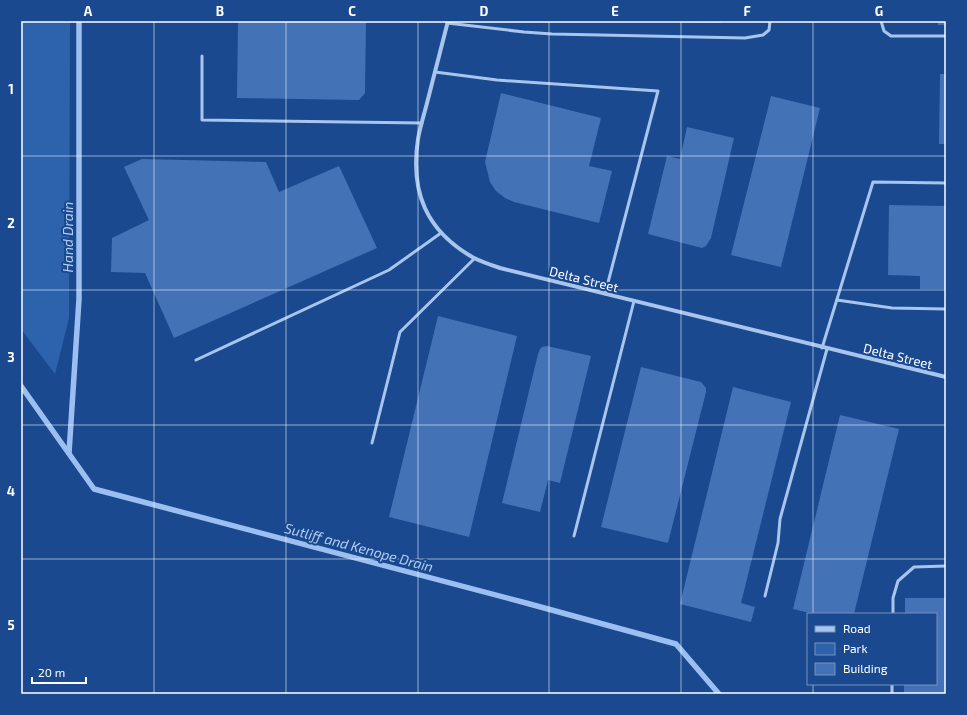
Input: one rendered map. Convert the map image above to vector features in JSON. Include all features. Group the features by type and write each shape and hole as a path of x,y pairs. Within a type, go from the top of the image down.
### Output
{"street":[{"name":"Delta Street","path":"447,22 418,138 416,153 416,180 420,196 427,213 441,233 453,244 475,258 500,268 946,377"}],"lane":[{"path":"447,22 545,33 745,38 763,35 769,30 770,21"},
{"path":"881,21 884,31 891,36 946,36"},
{"path":"202,56 202,120 422,123"},
{"path":"435,72 497,80 658,91 605,294"},
{"path":"765,596 778,543 780,519 824,348 873,182 946,183"},
{"path":"196,360 389,270 441,233"},
{"path":"372,443 400,332 475,258"},
{"path":"837,300 892,308 946,309"},
{"path":"574,536 634,301"},
{"path":"893,613 893,598 898,581 908,571 914,567 946,566"}],"green space":[{"path":"21,21 70,21 69,318 55,374 21,329"}],"building":[{"path":"238,21 366,21 365,93 359,100 237,98"},
{"path":"722,21 722,23 655,22"},
{"path":"938,21 946,21 946,25 938,25"},
{"path":"940,74 946,74 946,144 939,144"},
{"path":"501,93 601,118 589,166 612,171 599,223 514,202 505,198 496,191 490,182 485,162"},
{"path":"771,96 820,108 781,267 731,255"},
{"path":"687,127 734,138 711,238 706,246 702,248 648,234 667,156 680,159"},
{"path":"142,159 266,162 279,192 339,166 377,248 174,338 145,273 111,272 112,238 149,220 124,167"},
{"path":"889,205 946,206 946,289 920,289 920,276 888,275"},
{"path":"438,316 517,336 469,537 389,517"},
{"path":"547,346 591,356 560,483 548,480 540,512 502,503 538,354 542,347"},
{"path":"641,367 701,382 706,388 668,543 601,527"},
{"path":"733,387 791,402 741,603 755,607 751,622 680,604"},
{"path":"840,415 899,429 854,613 810,613 793,609"},
{"path":"905,598 946,598 946,694 904,694 904,685 937,685 937,613 905,613"}],"waterway":[{"name":"Hand Drain","path":"69,453 79,299 79,21"},
{"name":"Sutliff and Kenope Drain","path":"21,386 94,489 676,644 719,694"}]}
